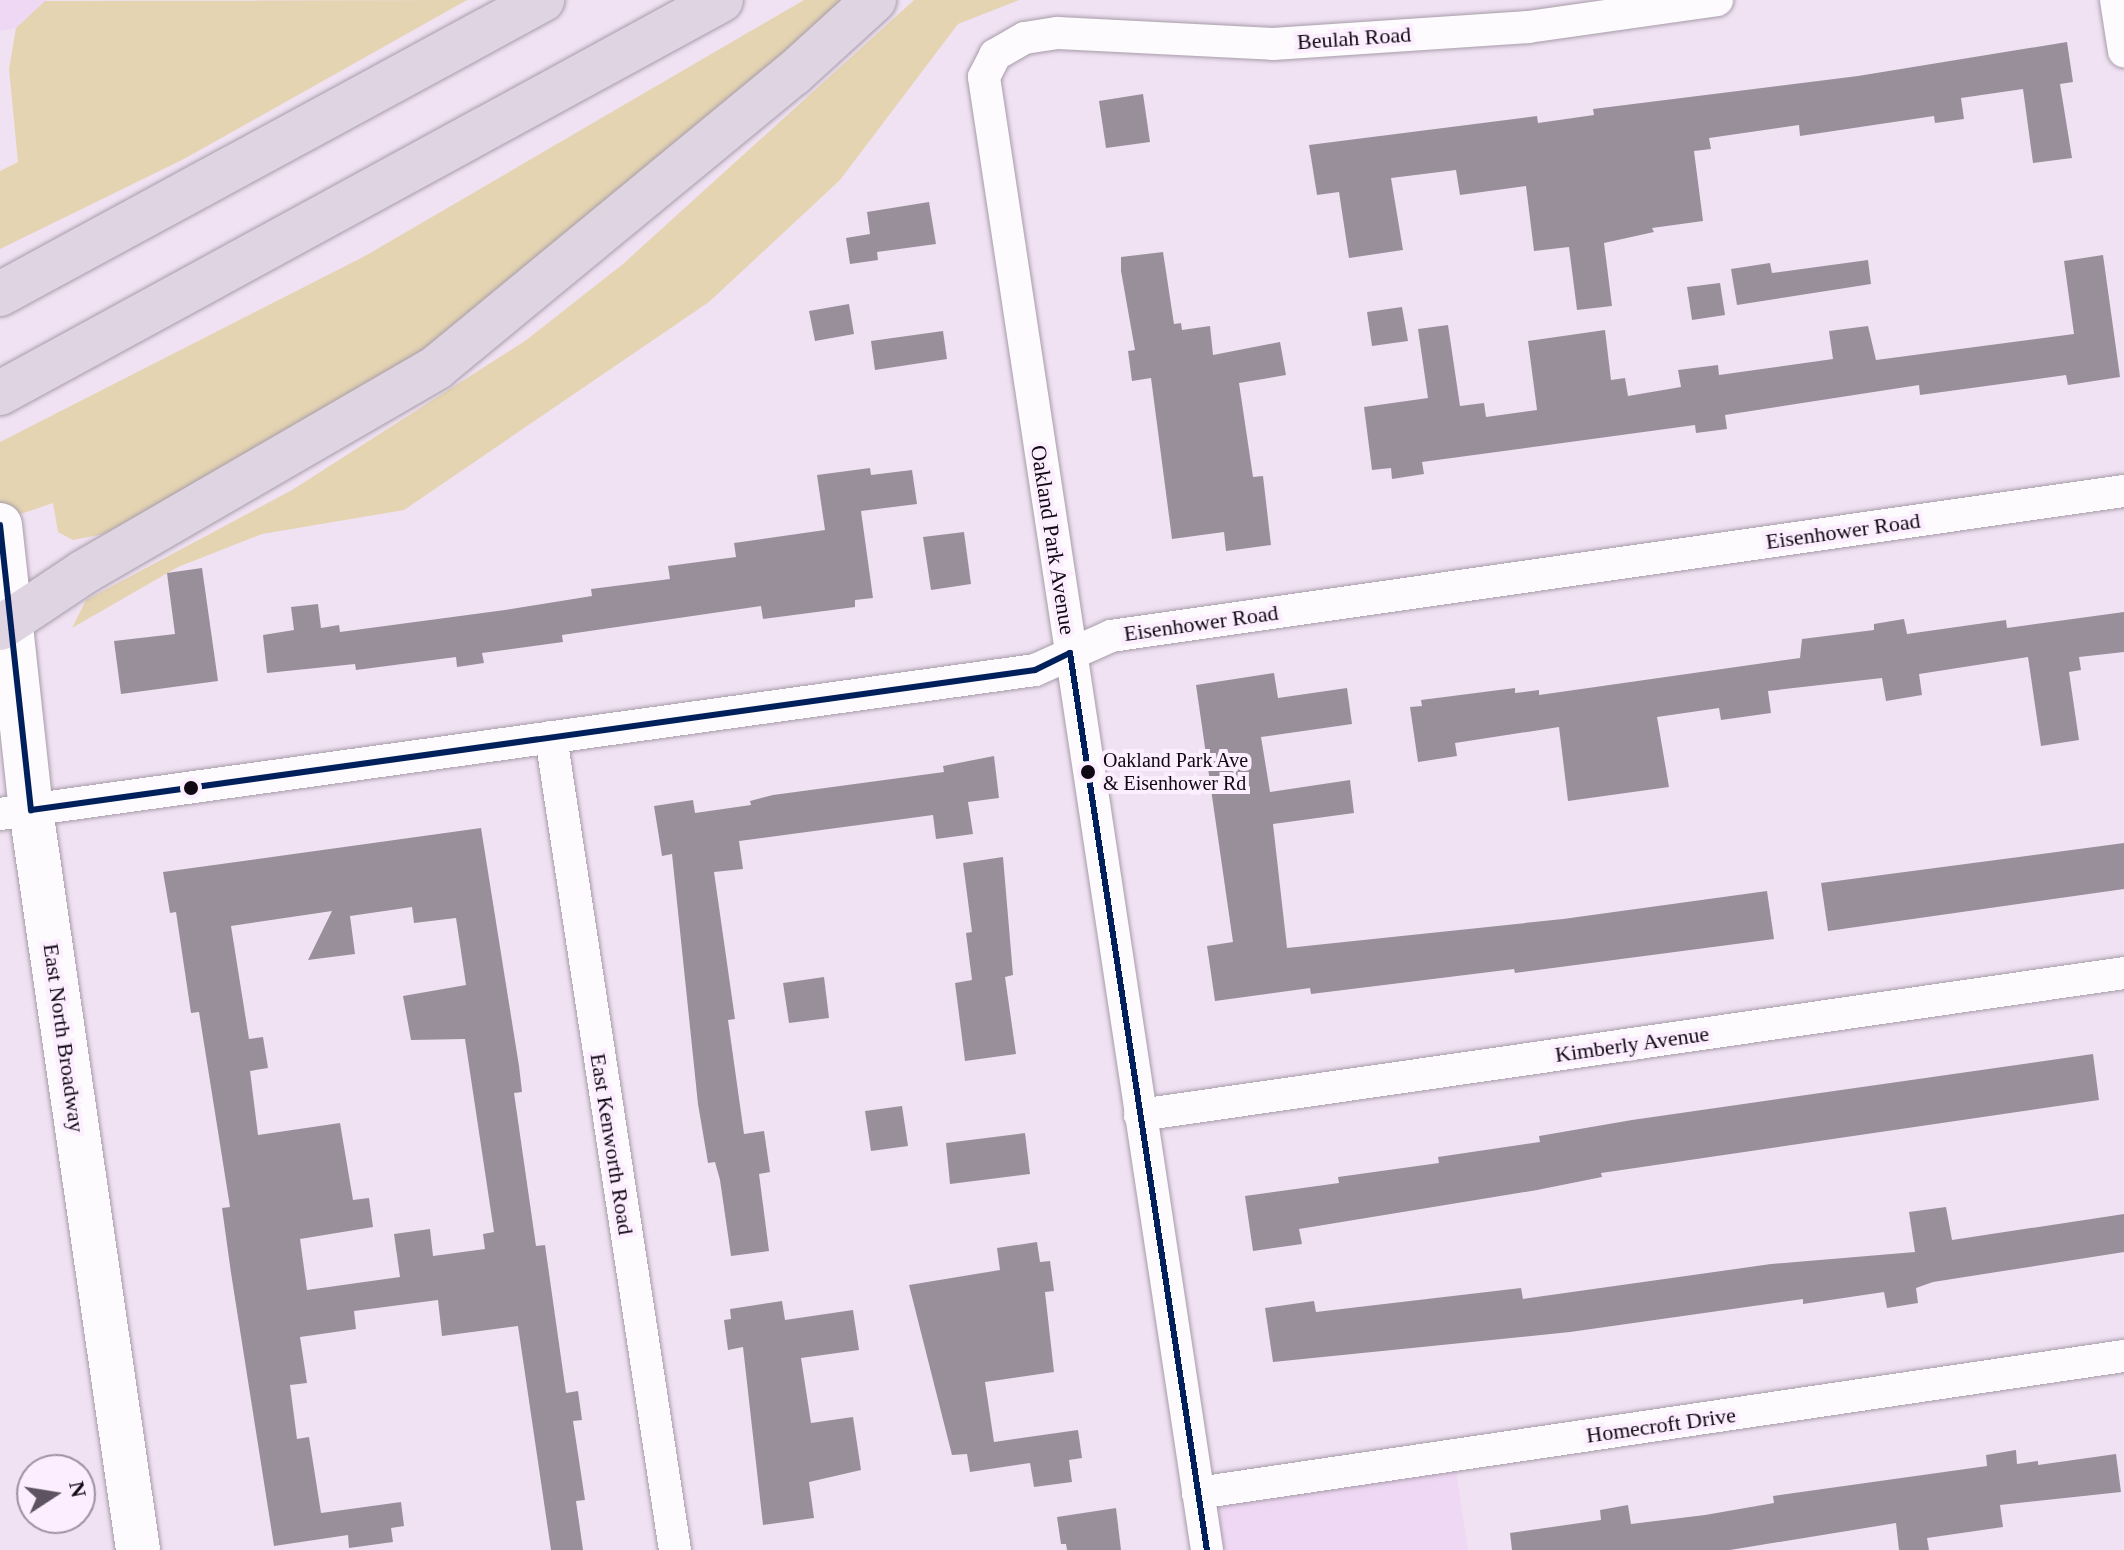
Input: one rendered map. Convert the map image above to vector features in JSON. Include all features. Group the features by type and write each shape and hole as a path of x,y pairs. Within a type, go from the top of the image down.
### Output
{"highway":[{"path":"0,294 542,0"},
{"path":"0,393 721,0"},
{"path":"5,627 84,572 437,367 793,74 874,0"}],"main road":[{"name":"East North Broadway","path":"0,525 16,812 138,1550"}],"street":[{"name":"Beulah Road","path":"995,55 1025,38 1058,33 1273,44 1528,27 1717,0"},
{"path":"2116,0 2124,51"},
{"name":"Oakland Park Avenue","path":"995,55 984,77 984,101 1207,1550"},
{"name":"Eisenhower Road","path":"16,812 1035,670 1111,636 2124,491"},
{"name":"East Kenworth Road","path":"551,737 675,1550"},
{"name":"Kimberly Avenue","path":"1140,1115 2124,973"},
{"name":"Homecroft Drive","path":"1198,1493 2124,1356"}],"shaded area":[{"path":"0,0 48,0 16,28 0,31"},
{"path":"467,0 184,159 0,249 0,171 18,162 9,69 16,28 45,1"},
{"path":"804,0 849,0 405,368 104,534 73,540 58,532 53,503 0,521 0,442 365,256"},
{"path":"914,0 1019,0 958,24 840,180 709,302 404,510 262,534 178,567 72,628 86,600 292,490 525,341 623,264"},
{"path":"1454,1457 1468,1550 1213,1550 1205,1492"}],"building":[{"path":"2067,42 2073,82 2060,84 2072,158 2033,163 2023,89 1961,98 1964,119 1935,123 1934,116 1800,136 1799,125 1709,138 1711,149 1694,151 1703,221 1652,228 1654,232 1604,243 1612,306 1577,310 1569,247 1534,251 1526,186 1460,195 1456,170 1391,178 1403,250 1349,258 1339,192 1317,195 1309,145 1537,116 1538,123 1594,115 1593,109 1858,76"},
{"path":"1143,94 1150,142 1106,148 1099,101"},
{"path":"929,202 936,244 877,252 878,260 850,264 846,238 870,234 867,212"},
{"path":"1163,252 1174,324 1181,323 1182,330 1210,326 1213,355 1280,342 1286,375 1239,383 1253,477 1263,476 1271,545 1226,551 1224,532 1172,539 1151,378 1132,381 1128,351 1135,350 1121,271 1121,257"},
{"path":"2103,255 2120,377 2068,385 2066,375 1920,395 1919,385 1725,415 1727,429 1696,433 1695,425 1422,462 1424,474 1392,479 1391,468 1372,470 1364,407 1428,398 1418,329 1448,325 1460,406 1484,403 1486,417 1537,410 1528,341 1605,330 1611,380 1625,378 1628,396 1681,387 1678,370 1718,365 1719,375 1833,359 1829,331 1868,326 1876,360 2074,334 2064,261"},
{"path":"1868,260 1871,284 1737,305 1731,269 1770,263 1772,273"},
{"path":"1720,283 1725,315 1692,320 1687,287"},
{"path":"849,304 854,334 815,341 809,311"},
{"path":"1402,307 1408,341 1372,346 1367,312"},
{"path":"943,331 947,359 875,370 871,341"},
{"path":"870,468 871,475 912,470 917,504 861,511 873,598 855,600 855,607 763,619 761,606 562,635 563,642 482,653 484,663 457,667 456,657 356,670 355,664 267,673 263,635 294,630 291,607 318,604 321,628 339,625 340,632 505,610 592,596 591,589 670,579 668,566 736,557 734,543 825,530 817,475"},
{"path":"964,532 971,584 931,590 923,537"},
{"path":"202,568 218,681 121,694 114,641 175,634 167,573"},
{"path":"2124,612 2124,652 2079,657 2081,670 2069,672 2079,740 2041,746 2028,657 1919,674 1922,695 1886,701 1882,678 1768,691 1771,713 1721,720 1719,708 1657,717 1669,787 1568,801 1559,727 1455,743 1457,756 1418,762 1410,707 1422,706 1421,700 1515,688 1515,693 1539,690 1539,695 1800,658 1802,639 1874,630 1874,624 1904,619 1907,634 2006,620 2007,628"},
{"path":"1274,673 1278,698 1347,688 1352,724 1261,737 1270,792 1350,780 1354,813 1273,824 1287,948 1563,919 1767,891 1774,939 1515,973 1514,969 1311,994 1310,988 1215,1001 1207,946 1233,942 1196,685"},
{"path":"994,756 999,798 968,802 973,834 936,839 933,815 739,841 743,869 714,872 735,1019 728,1020 744,1134 764,1131 770,1172 759,1174 769,1251 731,1256 720,1180 715,1162 708,1163 698,1104 672,854 662,856 654,806 693,800 695,813 751,805 750,801 773,795 944,772 943,766"},
{"path":"481,828 519,1066 522,1092 514,1093 536,1246 545,1245 566,1393 578,1391 582,1420 573,1421 585,1500 576,1501 583,1550 551,1550 518,1326 442,1336 438,1300 354,1311 356,1329 300,1337 307,1383 290,1385 297,1439 309,1437 321,1513 401,1502 404,1526 391,1528 393,1542 349,1548 348,1535 274,1546 231,1273 222,1208 230,1207 199,1012 191,1013 176,912 170,913 163,872","holes":["412,907 414,923 456,918 466,985 403,996 411,1040 465,1039 494,1232 483,1234 485,1249 433,1256 430,1229 394,1234 400,1277 307,1290 300,1239 373,1227 369,1198 353,1200 340,1123 258,1135 250,1071 268,1068 263,1037 249,1039 231,926 332,911 308,960 355,954 350,916"]},
{"path":"2124,843 2124,889 1828,931 1821,883"},
{"path":"1003,857 1013,975 1005,977 1016,1054 965,1061 955,983 972,980 966,933 972,932 963,863"},
{"path":"824,977 829,1018 789,1023 783,983"},
{"path":"2093,1054 2099,1100 1601,1173 1602,1177 1537,1190 1299,1229 1302,1244 1253,1251 1245,1196 1339,1183 1338,1177 1439,1163 1438,1157 1540,1142 1539,1136 1632,1120"},
{"path":"902,1106 908,1146 871,1151 865,1111"},
{"path":"1025,1133 1030,1174 950,1184 946,1143"},
{"path":"1946,1207 1952,1240 2124,1214 2124,1252 1933,1282 1916,1288 1918,1303 1887,1308 1884,1292 1803,1304 1803,1299 1570,1332 1273,1362 1265,1308 1314,1301 1316,1312 1521,1288 1523,1299 1771,1264 1915,1252 1909,1212"},
{"path":"1037,1242 1040,1262 1050,1261 1054,1291 1045,1292 1054,1372 985,1382 994,1442 1078,1430 1082,1458 1069,1460 1072,1482 1034,1487 1030,1463 970,1472 967,1454 952,1455 909,1285 1000,1270 997,1248"},
{"path":"782,1301 785,1320 853,1310 859,1350 801,1358 811,1423 853,1417 861,1470 809,1482 814,1518 763,1525 743,1347 728,1350 724,1320 731,1319 730,1309"},
{"path":"2016,1450 2017,1464 2038,1461 2038,1465 2116,1454 2121,1492 2000,1505 2003,1527 1927,1538 1929,1550 1899,1550 1896,1523 1730,1550 1512,1550 1510,1533 1601,1520 1600,1510 1628,1505 1631,1524 1705,1515 1774,1503 1773,1496 1987,1466 1986,1455"},
{"path":"1116,1508 1121,1550 1067,1550 1066,1544 1061,1544 1057,1517"}],"transit line":[{"path":"0,525 31,810"},
{"path":"1070,653 1207,1550"},
{"path":"31,810 1035,670 1070,653"}],"place":[{"name":"Oakland Park Ave & Eisenhower Rd","path":"1088,772"}]}
